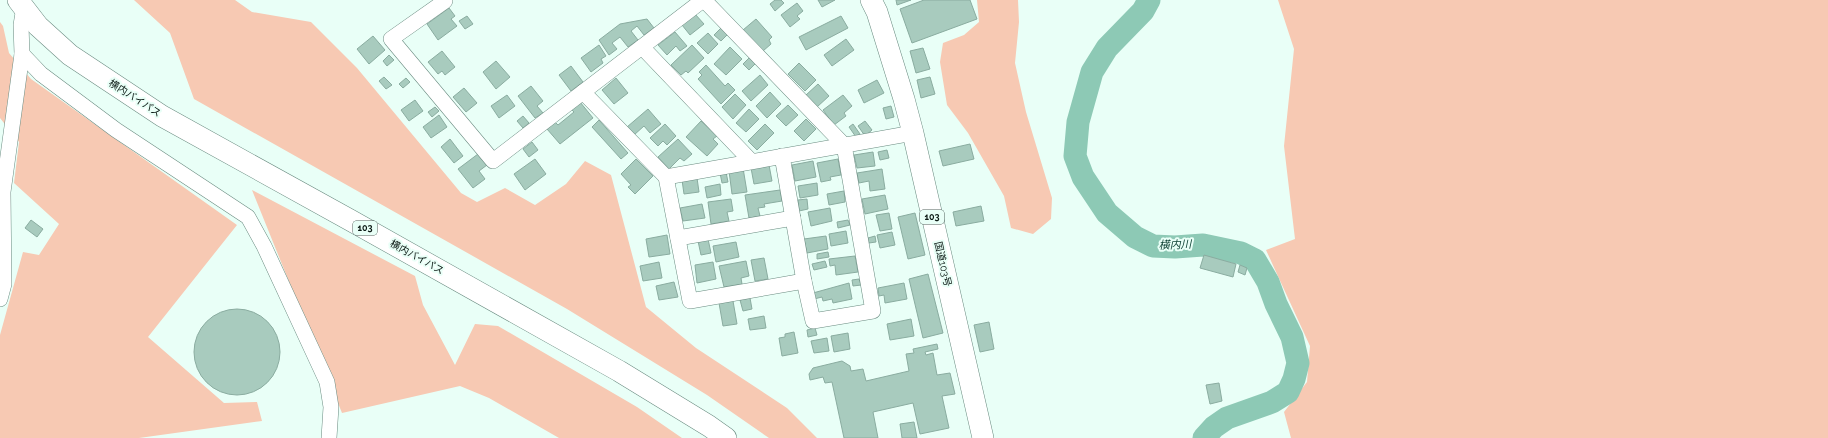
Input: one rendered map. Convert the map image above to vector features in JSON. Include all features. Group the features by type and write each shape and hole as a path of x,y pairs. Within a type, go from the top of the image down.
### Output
{"highway":[{"name":"国道103号","path":"871,0 877,12 893,62 912,133 983,438"},
{"name":"横内バイパス","path":"21,4 38,26 70,55 162,116 357,223 619,371 726,438"}],"street":[{"path":"446,1 391,39 493,161 704,0 844,145 873,311 813,321 804,281 782,156"},
{"path":"0,299 4,284 4,223 1,209 1,192 22,54 20,24 21,4"},
{"path":"642,47 751,162"},
{"path":"22,54 41,74 116,130 248,217 264,246 327,382 331,407 329,438"},
{"path":"583,92 666,177 690,301 804,281"},
{"path":"666,177 912,133"},
{"path":"678,238 793,218"}],"shaded area":[{"path":"134,0 235,0 252,12 311,22 357,68 461,193 477,202 505,188 535,205 566,184 585,161 611,175 646,307 696,348 787,408 817,438 769,438 707,395 567,309 194,99 170,33"},
{"path":"977,0 1018,0 1019,22 1015,63 1026,112 1052,198 1051,219 1033,234 1011,228 1004,196 968,133 947,105 940,62 943,43 964,35 979,22"},
{"path":"1278,0 1828,0 1828,438 1291,438 1284,412 1307,382 1310,346 1266,250 1295,239 1284,146 1294,49"},
{"path":"0,22 3,26 9,53 31,79 237,225 148,337 224,403 257,402 262,421 139,438 0,438 0,335 23,252 39,255 59,224 14,183 19,142 0,118"},
{"path":"252,190 415,276 423,305 455,365 475,324 498,326 637,407 682,438 559,438 489,398 460,386 342,413"}],"building":[{"path":"775,0 781,0 784,3 775,11 770,4"},
{"path":"818,0 835,0 822,7"},
{"path":"896,0 911,0 897,5"},
{"path":"924,0 970,0 977,19 912,43 900,9"},
{"path":"797,3 803,11 797,16 800,19 790,27 781,15"},
{"path":"449,8 455,16 451,19 457,26 438,40 427,24"},
{"path":"695,14 704,24 690,35 682,25"},
{"path":"467,16 473,24 465,29 459,21"},
{"path":"841,16 848,28 806,50 799,37"},
{"path":"647,19 654,28 644,35 637,26 631,31 638,40 628,47 620,37 612,43 617,49 609,55 599,40 620,24"},
{"path":"756,19 772,37 769,40 771,44 763,51 743,30"},
{"path":"721,28 728,34 721,41 714,35"},
{"path":"675,32 687,46 680,51 676,46 667,55 658,45"},
{"path":"708,33 718,44 708,54 697,43"},
{"path":"373,36 385,50 369,64 357,49"},
{"path":"846,39 854,50 832,66 824,55"},
{"path":"599,45 606,56 601,59 603,63 591,72 581,58"},
{"path":"692,45 704,58 688,73 686,71 681,75 671,65"},
{"path":"730,47 742,59 726,75 714,64"},
{"path":"923,48 930,69 916,73 910,51"},
{"path":"442,51 455,67 445,75 442,71 438,74 428,62"},
{"path":"389,55 394,60 387,66 383,61"},
{"path":"750,57 756,63 749,70 743,64"},
{"path":"496,61 510,77 496,89 483,72"},
{"path":"799,63 816,80 805,91 788,74"},
{"path":"706,65 725,86 728,83 735,90 721,104 698,79 702,75 699,72"},
{"path":"571,66 583,82 571,91 559,75"},
{"path":"760,75 768,85 751,101 742,91"},
{"path":"384,77 392,85 386,89 379,81"},
{"path":"930,77 935,94 921,98 917,80"},
{"path":"406,78 410,82 403,88 399,84"},
{"path":"616,78 628,93 614,104 602,90"},
{"path":"877,80 884,93 864,103 858,90"},
{"path":"818,84 829,96 817,107 806,95"},
{"path":"531,86 543,101 537,106 543,113 535,118 518,96"},
{"path":"464,88 477,103 466,112 453,97"},
{"path":"770,92 781,104 767,118 756,106"},
{"path":"735,94 746,105 733,119 722,107"},
{"path":"507,95 515,106 499,118 491,106"},
{"path":"843,95 852,106 844,113 846,116 834,125 823,110"},
{"path":"415,100 423,111 409,121 401,110"},
{"path":"580,102 593,118 560,144 547,129 555,122 558,125 574,112 571,109"},
{"path":"788,105 798,115 786,126 776,116"},
{"path":"891,106 894,117 886,119 883,108"},
{"path":"435,107 439,111 432,117 428,112"},
{"path":"648,109 661,124 650,133 644,126 634,135 627,127"},
{"path":"749,109 759,119 746,132 736,123"},
{"path":"439,115 447,127 431,138 423,127"},
{"path":"523,116 529,123 523,128 517,121"},
{"path":"806,119 816,129 804,141 794,131"},
{"path":"599,120 628,153 621,159 592,127"},
{"path":"701,121 717,136 713,139 718,144 707,156 686,137"},
{"path":"865,121 872,130 865,136 858,126"},
{"path":"665,124 676,136 667,145 663,141 658,146 650,138"},
{"path":"765,124 774,133 757,150 748,141"},
{"path":"853,124 860,134 856,137 849,127"},
{"path":"450,139 463,156 454,163 441,147"},
{"path":"678,139 692,154 684,161 680,158 669,169 658,157"},
{"path":"532,142 538,150 529,157 523,149"},
{"path":"970,144 974,159 943,166 939,151"},
{"path":"887,150 889,158 880,160 878,152"},
{"path":"873,152 875,166 857,168 854,155"},
{"path":"478,154 487,165 479,171 485,179 473,188 458,169"},
{"path":"535,159 546,174 525,190 514,174"},
{"path":"636,159 653,176 635,194 628,187 631,185 621,174"},
{"path":"838,159 841,175 830,177 831,180 821,182 817,163"},
{"path":"813,161 816,177 795,181 792,165"},
{"path":"769,165 772,181 754,184 751,168"},
{"path":"743,168 747,192 732,194 729,171"},
{"path":"882,169 885,189 870,191 869,181 859,183 857,173"},
{"path":"726,172 728,182 722,183 720,173"},
{"path":"697,178 699,192 684,194 682,180"},
{"path":"817,183 818,195 800,198 798,186"},
{"path":"720,184 721,195 707,198 705,187"},
{"path":"780,190 782,201 764,204 765,207 758,208 760,216 749,218 745,195"},
{"path":"844,191 845,202 829,205 827,194"},
{"path":"885,195 888,209 865,214 862,199"},
{"path":"731,199 733,211 727,212 729,221 711,224 708,202"},
{"path":"807,199 808,209 799,211 798,200"},
{"path":"702,204 705,218 683,221 680,208"},
{"path":"981,206 984,221 956,226 953,212"},
{"path":"830,208 832,221 811,226 808,212"},
{"path":"889,213 892,229 880,231 876,215"},
{"path":"915,213 925,255 908,259 898,217"},
{"path":"31,220 43,229 37,237 25,228"},
{"path":"848,220 850,225 838,228 837,222"},
{"path":"846,231 848,243 831,246 829,234"},
{"path":"892,232 895,245 880,248 877,235"},
{"path":"667,235 670,254 649,257 646,239"},
{"path":"826,236 828,249 807,253 804,239"},
{"path":"875,236 876,242 869,243 868,238"},
{"path":"708,239 711,253 701,255 698,241"},
{"path":"736,242 739,257 716,262 713,246"},
{"path":"828,252 829,257 817,259 817,254"},
{"path":"1204,255 1236,264 1233,277 1200,268"},
{"path":"855,256 858,272 836,275 835,265 830,266 829,259"},
{"path":"764,258 768,279 755,281 751,260"},
{"path":"746,261 749,276 741,278 742,284 724,287 719,266"},
{"path":"825,261 827,267 814,270 812,264"},
{"path":"659,262 662,278 643,281 640,266"},
{"path":"713,262 716,279 697,283 695,265"},
{"path":"1240,265 1247,268 1245,275 1238,272"},
{"path":"928,274 943,333 923,338 909,279"},
{"path":"859,279 861,285 853,286 852,280"},
{"path":"674,282 678,297 659,300 656,286"},
{"path":"849,283 852,299 833,303 832,299 823,301 822,297 814,299 813,293"},
{"path":"904,283 907,299 885,303 884,295 879,296 878,288"},
{"path":"750,298 752,309 743,311 740,300"},
{"path":"733,301 737,324 723,326 719,303"},
{"path":"237,309 253,312 261,316 273,328 277,336 280,352 277,368 273,376 261,388 253,392 237,395 221,392 213,388 201,376 197,368 194,352 197,336 201,328 213,316 221,312"},
{"path":"764,316 766,328 750,330 748,319"},
{"path":"911,319 914,336 890,340 887,324"},
{"path":"989,322 994,349 980,352 974,325"},
{"path":"815,328 817,335 808,337 807,330"},
{"path":"794,332 798,353 782,356 779,338 785,337 785,334"},
{"path":"848,333 850,349 834,352 831,336"},
{"path":"827,338 829,351 814,353 811,341"},
{"path":"937,344 938,349 925,352 926,355 933,353 937,375 950,373 955,394 942,396 949,428 920,434 913,403 873,412 878,438 844,438 832,382 825,383 823,377 810,380 809,374 813,368 842,361 850,366 851,371 863,369 866,381 909,371 906,354 914,353 913,349"},
{"path":"1219,383 1222,401 1210,404 1206,385"},
{"path":"914,422 917,438 902,438 900,424"}],"waterway":[{"name":"横内川","path":"1149,0 1143,11 1107,48 1092,72 1078,122 1075,156 1083,177 1107,213 1135,237 1153,246 1175,247 1203,245 1241,253 1255,260 1268,282 1276,304 1292,337 1298,363 1294,379 1288,392 1272,402 1227,418 1214,427 1204,438"}]}
